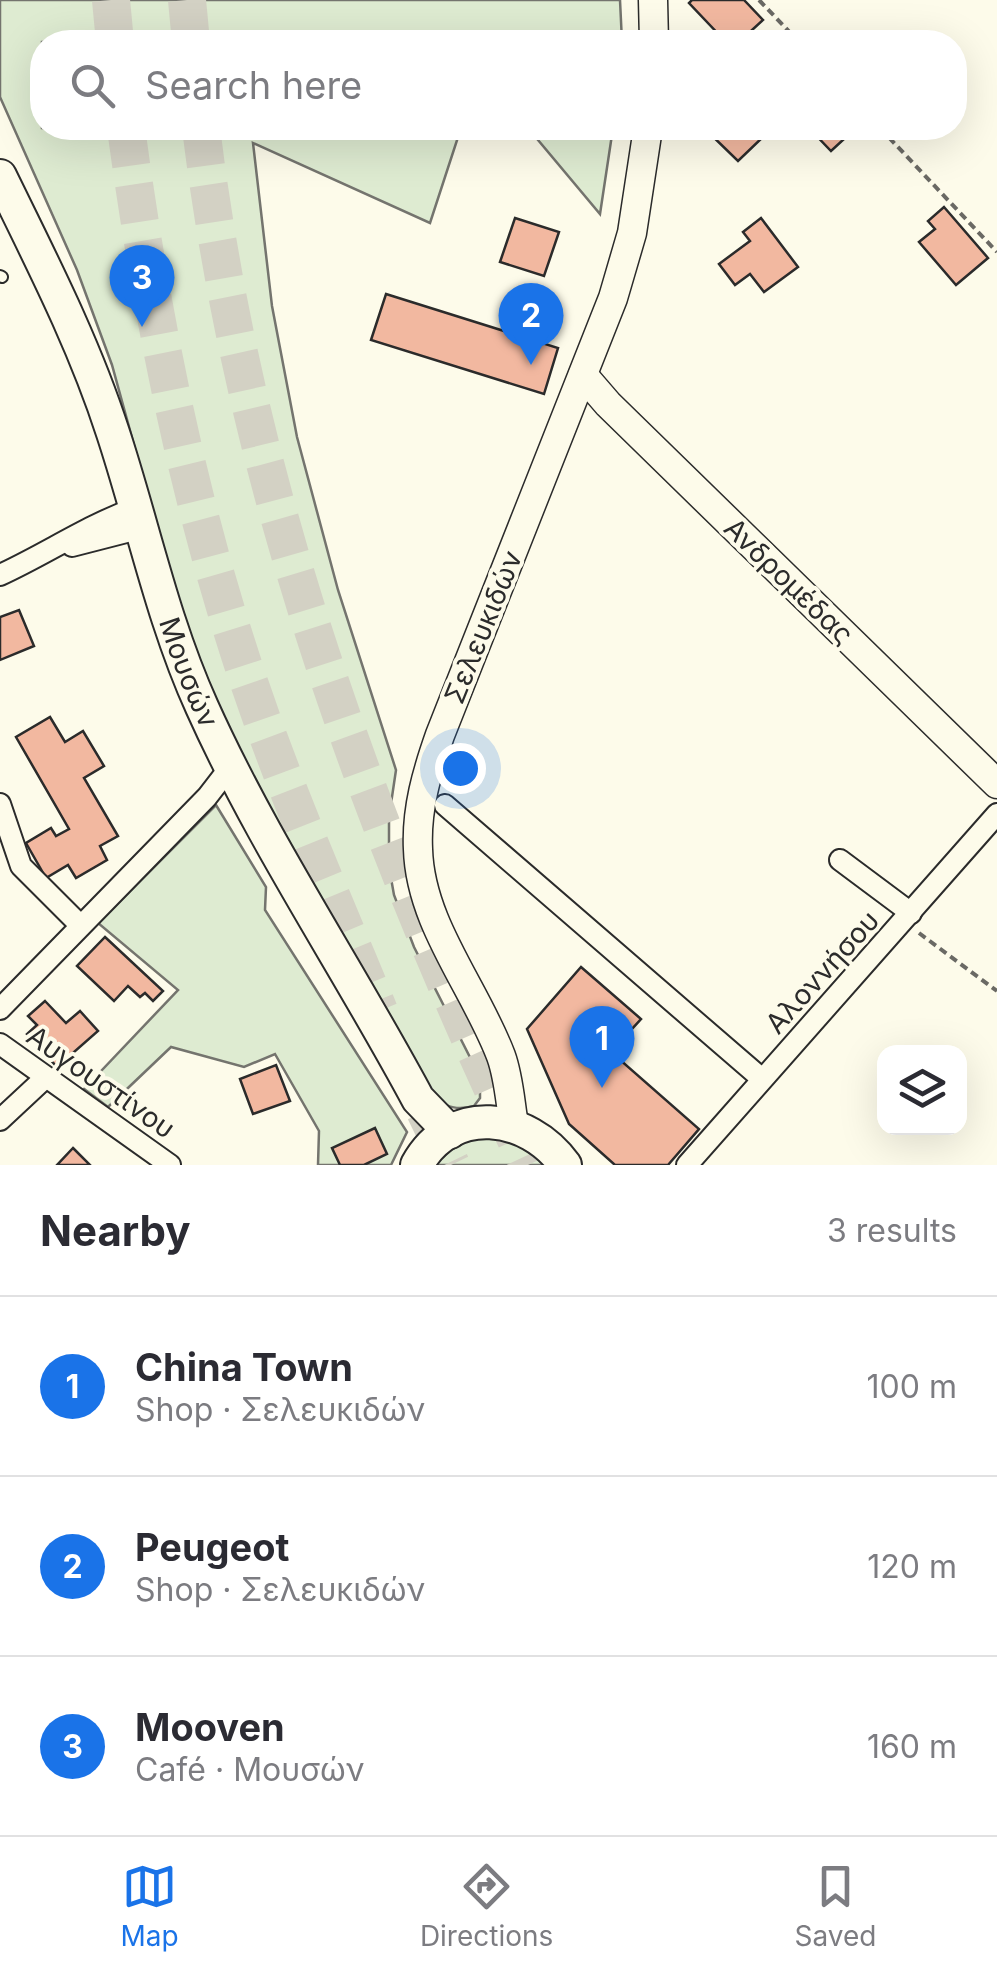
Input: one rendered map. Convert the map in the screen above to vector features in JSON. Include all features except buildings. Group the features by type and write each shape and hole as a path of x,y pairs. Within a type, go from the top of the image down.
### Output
{"main road":[{"name":"Μουσών","path":"0,176 88,361 177,646 231,766 418,1100 450,1132"},
{"path":"417,1165 434,1143 450,1132 470,1124 492,1122 514,1125 543,1140 565,1165"}],"street":[{"path":"653,0 654,30"},
{"name":"Σελευκιδών","path":"514,1125 502,1058 431,913 421,878 418,820 426,777 440,735 613,298 632,233 646,140"},
{"name":"Ανδρομέδας","path":"583,375 608,404 997,784"},
{"path":"0,575 139,518"},
{"path":"0,1009 207,797 231,766"},
{"path":"0,804 21,866 79,924"},
{"path":"445,806 762,1079"},
{"name":"Αλοννήσου","path":"686,1165 997,814"},
{"path":"840,860 907,917"},
{"name":"Αυγουστίνου","path":"0,1044 170,1165"},
{"path":"0,1120 45,1078"}],"path":[{"path":"759,0 788,30"},
{"path":"891,140 997,252"},
{"path":"907,917 997,991"}],"green space":[{"path":"0,0 620,0 621,30 30,30 30,140 457,140 430,223 253,143 272,306 297,437 338,590 396,770 389,817 389,867 394,895 414,947 480,1077 480,1098 474,1106 454,1107 435,1099 247,776 179,609 112,365 77,270 0,97"},
{"path":"538,140 611,140 600,214"},
{"path":"216,805 266,887 265,910 407,1132 391,1165 318,1165 319,1131 275,1054 244,1067 171,1047 108,1107 84,1089 178,990 98,923"},
{"path":"479,1138 515,1144 545,1165 434,1165 458,1144"}],"tunnel":[{"path":"111,0 114,30"},
{"path":"187,0 190,30"},
{"path":"128,140 171,392 219,588 270,743 379,1011"},
{"path":"203,140 249,398 322,659 417,914 528,1165"},
{"path":"425,1111 451,1165"}],"place":[{"name":"Mooven","path":"142,327"},
{"name":"Peugeot","path":"531,365"},
{"name":"China Town","path":"602,1088"}]}
